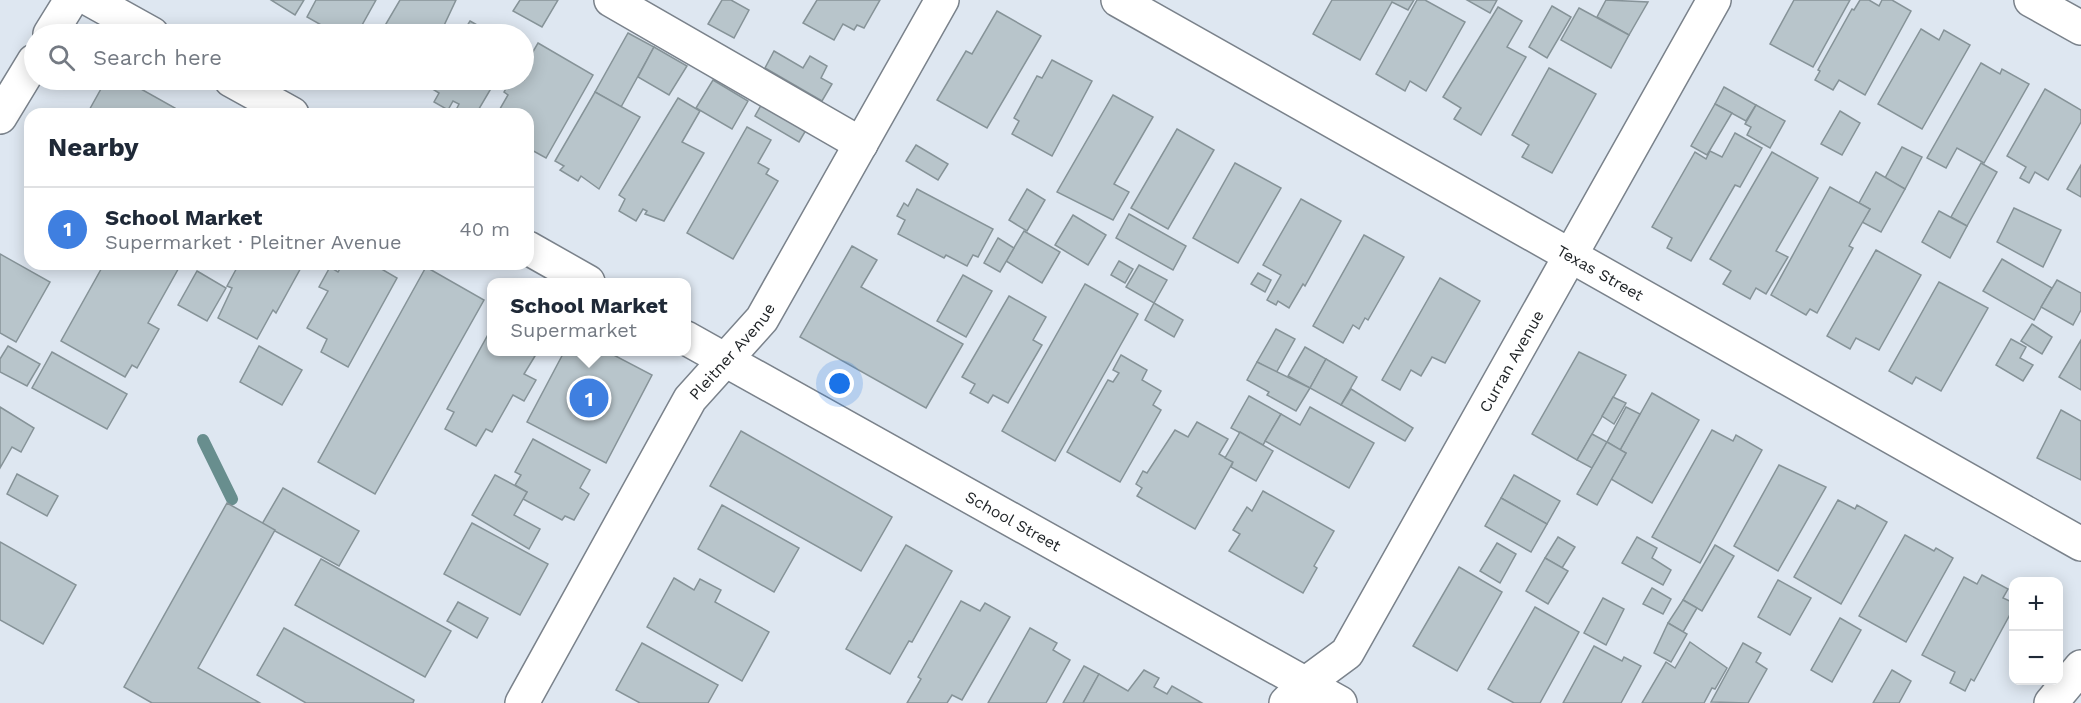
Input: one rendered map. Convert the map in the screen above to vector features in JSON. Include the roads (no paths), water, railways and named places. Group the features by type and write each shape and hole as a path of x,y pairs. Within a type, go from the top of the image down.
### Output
{"street":[{"path":"56,24 71,0"},
{"path":"91,0 134,24"},
{"path":"611,0 861,144"},
{"name":"Pleitner Avenue","path":"522,703 690,399 762,319 942,0"},
{"name":"Texas Street","path":"1118,0 2081,544"},
{"name":"Curran Avenue","path":"1296,694 1347,653 1713,0"},
{"path":"2031,0 2081,28"},
{"path":"0,117 24,77"},
{"path":"249,90 281,108"},
{"path":"534,251 581,278"},
{"name":"School Street","path":"691,340 1296,694 1340,703"},
{"path":"2052,703 2081,667"}],"waterway":[{"path":"203,440 232,499"}],"place":[{"name":"School Market","path":"589,398"}]}
